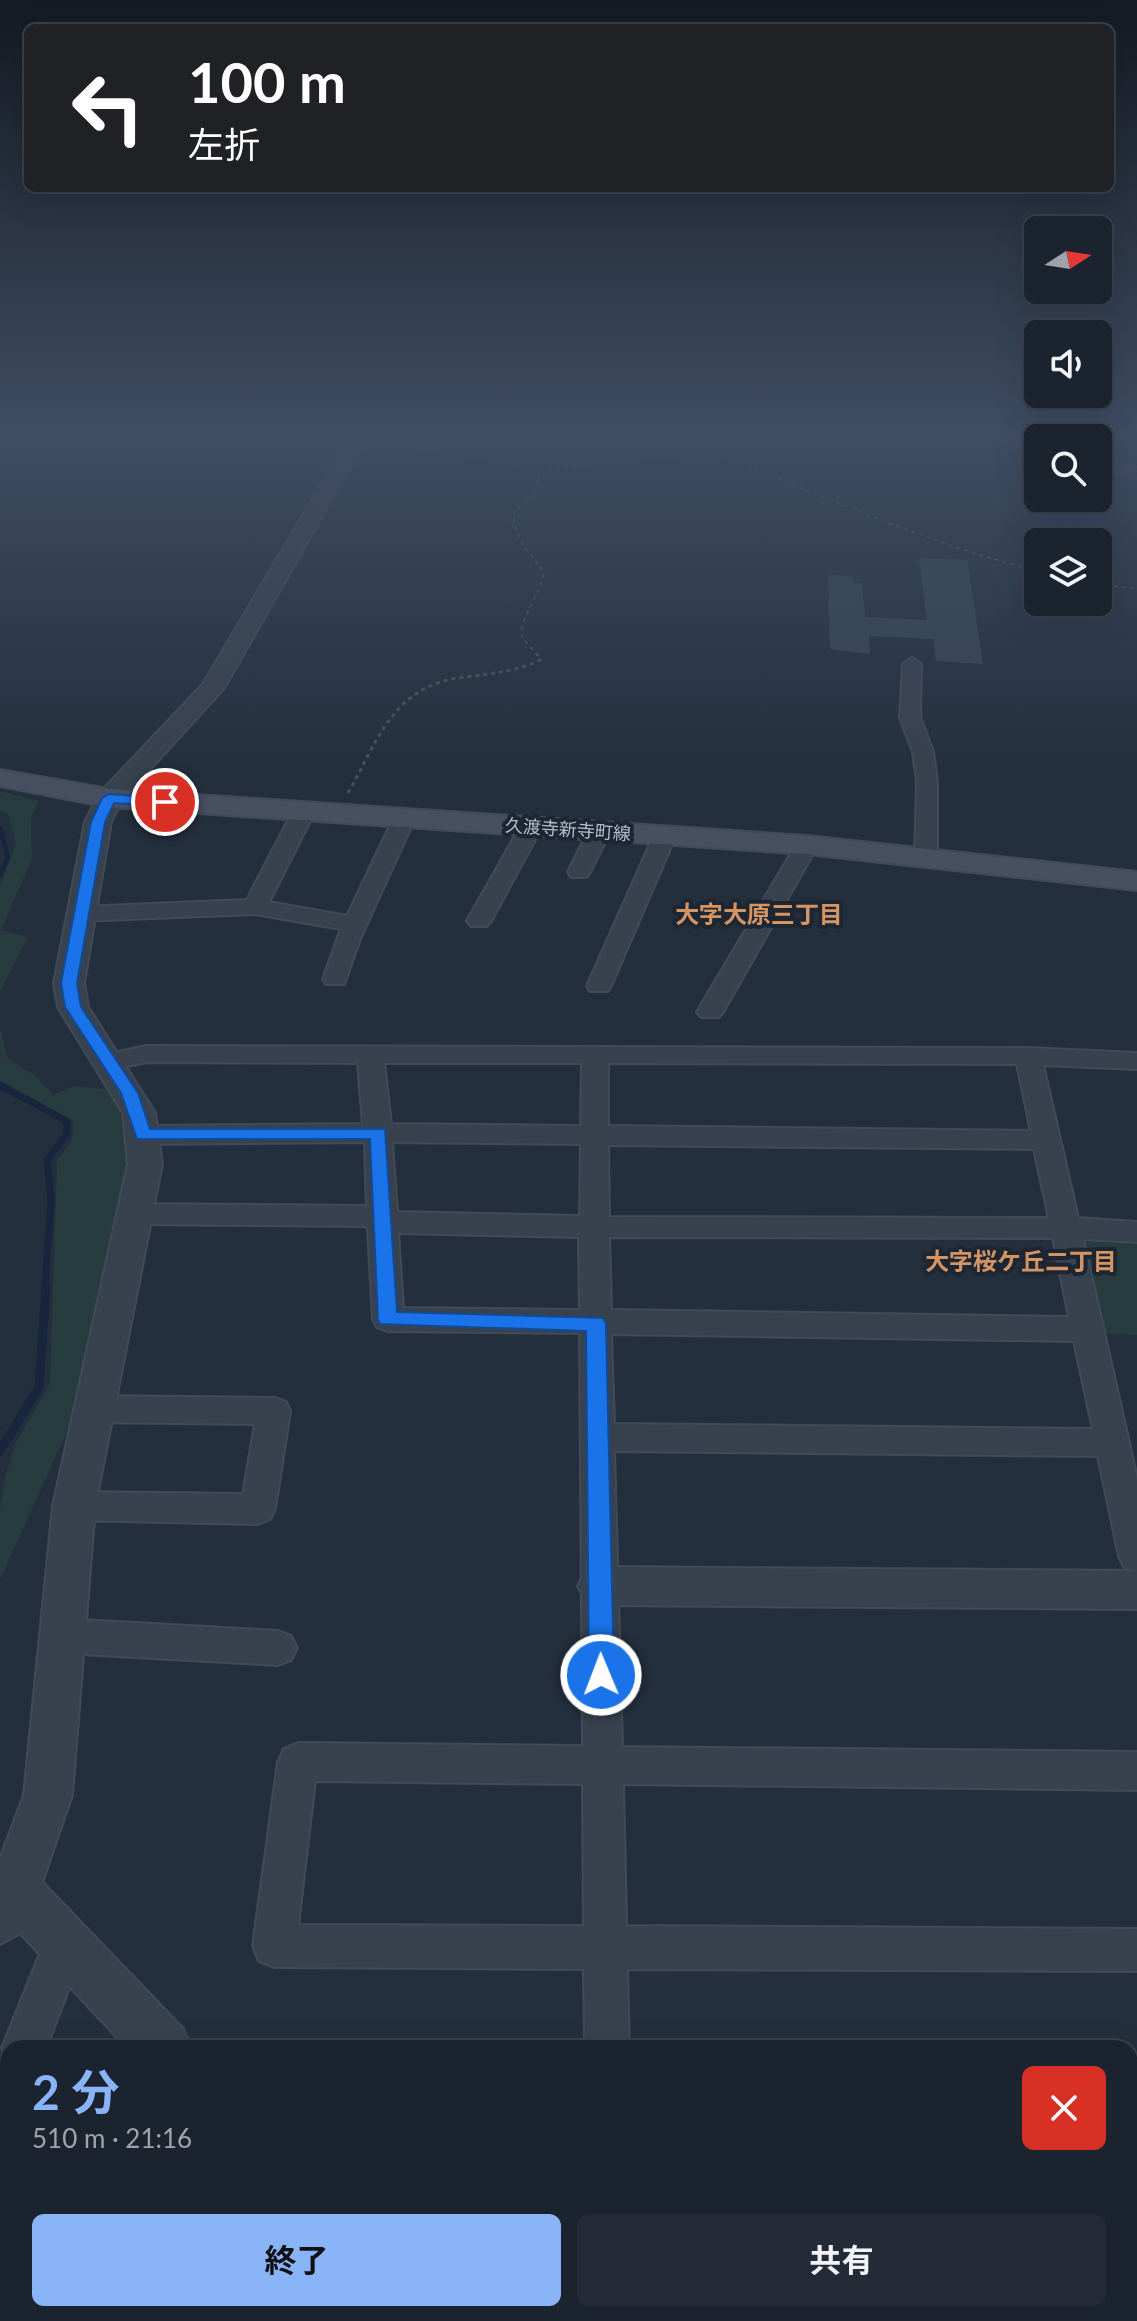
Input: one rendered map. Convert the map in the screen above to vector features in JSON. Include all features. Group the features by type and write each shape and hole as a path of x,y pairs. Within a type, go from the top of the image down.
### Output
{"main road":[{"name":"久渡寺新寺町線","path":"0,778 109,798 807,845 1137,881"}],"street":[{"path":"156,2040 64,1946 7,1904 48,1795 74,1506 145,1164 143,1135 134,1103 73,1007 69,983 98,822 109,798 212,688 300,547"},
{"path":"912,664 910,717 923,752 927,782 926,857"},
{"path":"255,907 304,811"},
{"path":"335,979 355,924 404,818"},
{"path":"479,921 531,827"},
{"path":"579,872 599,832"},
{"path":"599,986 665,835"},
{"path":"710,1012 807,845"},
{"path":"79,914 255,907 355,924"},
{"path":"109,1062 146,1054 1028,1056 1137,1061"},
{"path":"370,1056 378,1133 388,1319 1087,1329"},
{"path":"595,1056 594,1227 607,2040"},
{"path":"1028,1056 1137,1556"},
{"path":"143,1135 378,1133 1047,1140"},
{"path":"135,1214 367,1216 383,1222 594,1227 1066,1228 1137,1232"},
{"path":"74,1506 258,1509 274,1411 92,1409"},
{"path":"597,1437 1112,1443"},
{"path":"600,1586 1137,1590"},
{"path":"63,1636 278,1648"},
{"path":"1137,1771 298,1762 274,1946 606,1950 1137,1950"},
{"path":"27,2040 64,1946"}],"path":[{"path":"337,812 391,716 406,699 428,686 518,669 540,660 538,653 526,642 522,621 541,594 544,572 526,547"},
{"path":"953,547 1024,567"},
{"path":"1112,586 1137,589"}],"green space":[{"path":"0,791 39,801 31,818 32,859 1,930 28,937 0,992 0,886 16,843 8,814 0,811"},
{"path":"0,1027 8,1059 35,1075 53,1095 74,1086 116,1090 129,1150 124,1187 68,1429 0,1580 0,1508 6,1473 16,1442 50,1384 57,1160 70,1142 73,1126 71,1120 15,1092 0,1081"},
{"path":"1079,1236 1137,1239 1137,1335 1101,1333"}],"building":[{"path":"919,558 967,560 983,664 936,661 933,639 869,636 870,654 830,649 828,575 853,576 853,583 862,583 865,617 927,620"}],"waterway":[{"path":"0,828 8,857 0,875"},
{"path":"0,1085 67,1121 67,1134 47,1160 51,1201 45,1287"},
{"path":"0,1451 39,1387 46,1285"}],"district":[{"name":"大字大原三丁目","path":"759,913"},
{"name":"大字桜ケ丘二丁目","path":"1021,1260"}],"route":[{"path":"165,802 109,798 98,822 69,983 73,1007 129,1093 139,1113 143,1135 378,1133 388,1319 596,1324 601,1675"}]}
